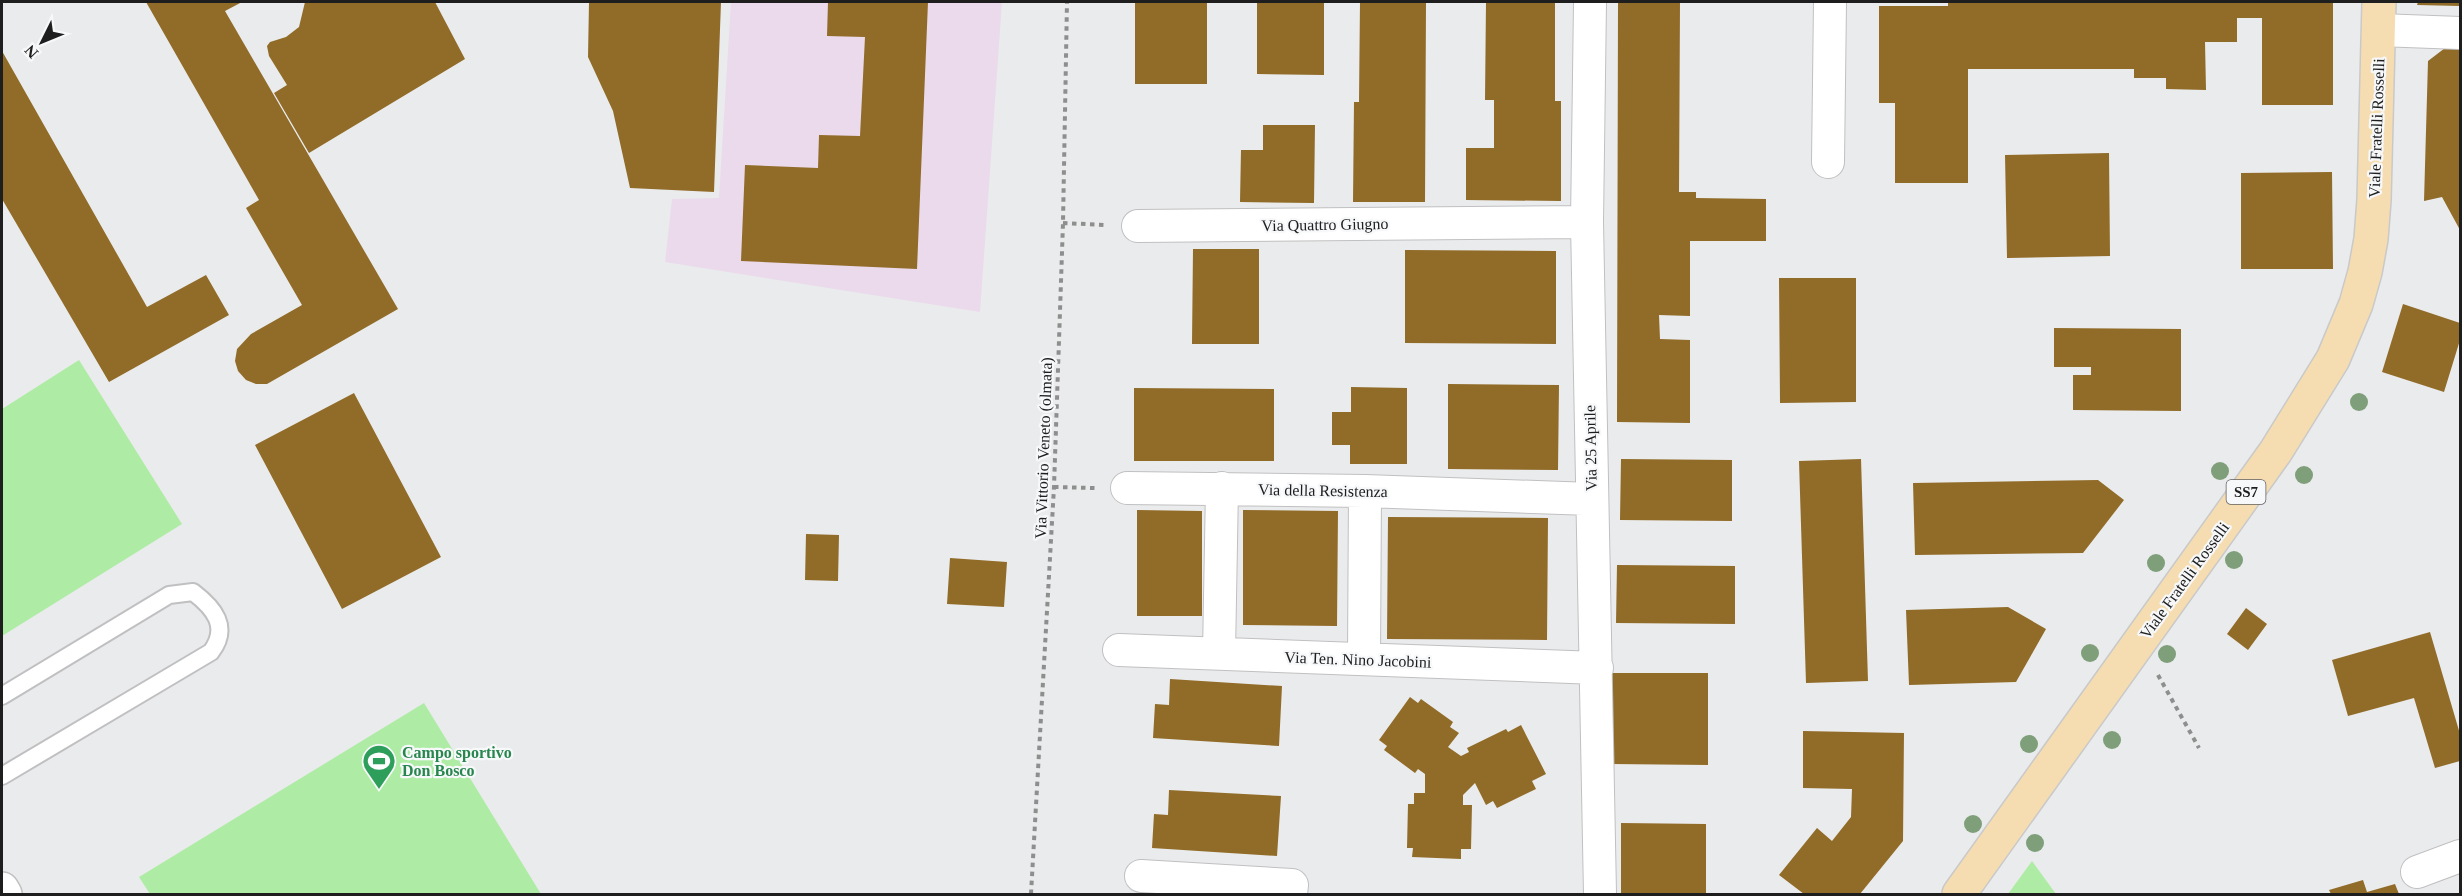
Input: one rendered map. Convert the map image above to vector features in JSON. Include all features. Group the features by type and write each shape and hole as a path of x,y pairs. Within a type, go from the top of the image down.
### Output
{"main road":[{"name":"Viale Fratelli Rosselli","path":"1959,894 2276,451 2318,386 2345,333 2365,272 2371,239 2379,16"}],"street":[{"name":"Via 25 Aprile","path":"1590,2 1587,222 1600,894"},
{"path":"1828,162 1830,2"},
{"path":"2379,16 2460,33"},
{"name":"Via Quattro Giugno","path":"1138,226 1587,222"},
{"name":"Via della Resistenza","path":"1127,488 1365,491 1591,499"},
{"path":"1219,653 1222,488"},
{"path":"1364,659 1365,491"},
{"name":"Via Ten. Nino Jacobini","path":"1119,650 1597,668"},
{"path":"2417,872 2460,856"},
{"path":"1141,876 1292,885 1291,894"},
{"path":"2,889 5,894"}],"lane":[{"path":"2,696 169,595 193,592 210,605 215,613 219,642 211,652 3,773"}],"path":[{"name":"Via Vittorio Veneto (olmata)","path":"1031,894 1054,487 1063,223 1067,2"},
{"path":"1063,223 1138,226"},
{"path":"1054,487 1127,488"},
{"path":"2139,642 2199,748"}],"shaded area":[{"path":"731,2 1002,2 980,312 665,262 672,199 719,198"}],"green space":[{"path":"79,360 182,524 2,636 2,409"},
{"name":"Campo sportivo Don Bosco","path":"424,703 541,894 150,894 139,877"},
{"path":"2032,861 2056,894 2008,894"}],"building":[{"path":"146,2 242,2 225,11 398,309 267,384 256,384 246,380 238,371 235,361 237,349 251,334 302,305 246,208 259,200"},
{"path":"305,2 435,2 465,59 309,153 274,93 287,85 269,56 267,46 270,42 286,37 299,27"},
{"path":"589,2 721,2 714,192 630,188 613,111 588,57"},
{"path":"828,2 928,2 917,269 741,261 745,165 818,168 819,135 860,136 865,37 827,36"},
{"path":"1135,2 1207,2 1207,84 1135,84"},
{"path":"1257,2 1324,2 1324,75 1257,74"},
{"path":"1360,2 1426,2 1425,202 1353,202 1354,102 1359,102"},
{"path":"1486,2 1555,2 1555,101 1561,101 1561,201 1466,200 1466,148 1494,148 1494,100 1485,100"},
{"path":"1618,2 1680,2 1679,192 1696,192 1696,198 1766,199 1766,241 1690,241 1690,316 1659,315 1660,339 1690,340 1690,423 1617,422"},
{"path":"1948,2 2333,2 2333,105 2262,105 2262,18 2237,18 2237,42 2205,42 2206,90 2166,89 2166,78 2134,78 2134,69 1968,69 1968,183 1895,183 1895,103 1879,103 1879,6 1948,6"},
{"path":"2418,2 2460,2 2460,6 2417,5"},
{"path":"2445,48 2460,49 2460,230 2442,197 2424,201 2428,61"},
{"path":"2,51 147,307 206,275 229,315 109,382 2,199"},
{"path":"1263,125 1315,125 1314,203 1240,202 1241,150 1263,150"},
{"path":"2109,153 2110,256 2007,258 2005,155"},
{"path":"2332,172 2333,269 2241,269 2241,173"},
{"path":"1193,249 1259,249 1259,344 1192,344"},
{"path":"1405,250 1556,251 1556,344 1405,343"},
{"path":"1779,278 1856,278 1856,402 1780,403"},
{"path":"2403,304 2460,323 2460,340 2444,392 2382,372"},
{"path":"2054,328 2181,329 2181,411 2073,410 2073,375 2091,375 2091,367 2054,367"},
{"path":"1448,384 1559,385 1558,470 1448,469"},
{"path":"1351,387 1407,388 1407,464 1350,464 1350,445 1332,445 1332,412 1351,412"},
{"path":"1134,388 1274,389 1274,461 1134,461"},
{"path":"354,393 441,557 342,609 255,445"},
{"path":"1621,459 1732,460 1732,521 1620,520"},
{"path":"1861,459 1868,681 1806,683 1799,461"},
{"path":"2098,480 2124,500 2083,553 1915,555 1913,483"},
{"path":"1137,510 1202,511 1202,616 1137,616"},
{"path":"1243,510 1338,511 1337,626 1243,625"},
{"path":"1388,517 1548,518 1547,640 1387,639"},
{"path":"806,534 839,535 838,581 805,580"},
{"path":"950,558 1007,562 1004,607 947,604"},
{"path":"1617,565 1735,566 1735,624 1616,623"},
{"path":"2008,607 2046,629 2016,682 1909,685 1906,610"},
{"path":"2246,608 2267,624 2248,650 2227,634"},
{"path":"2430,632 2460,734 2460,761 2435,768 2414,698 2348,716 2332,660"},
{"path":"1612,673 1708,673 1708,765 1612,764"},
{"path":"1170,679 1282,686 1279,746 1153,738 1155,704 1169,705"},
{"path":"1410,697 1418,703 1421,699 1453,722 1450,727 1459,733 1448,747 1461,756 1469,752 1467,748 1506,729 1508,732 1521,725 1546,774 1532,781 1536,789 1497,808 1493,801 1486,805 1475,783 1463,795 1463,805 1472,805 1471,849 1461,849 1461,859 1412,857 1413,848 1407,848 1408,804 1414,804 1414,793 1425,793 1425,774 1418,769 1415,773 1384,750 1387,746 1379,740"},
{"path":"1803,731 1904,733 1903,841 1860,894 1804,894 1779,875 1817,828 1832,841 1851,817 1852,789 1803,788"},
{"path":"1169,790 1281,796 1277,856 1152,848 1154,814 1168,815"},
{"path":"1621,823 1706,824 1706,894 1621,893"},
{"path":"2363,880 2367,892 2395,884 2399,894 2331,894 2329,890"}],"place":[{"name":"Campo sportivo Don Bosco","path":"379,790"}]}
